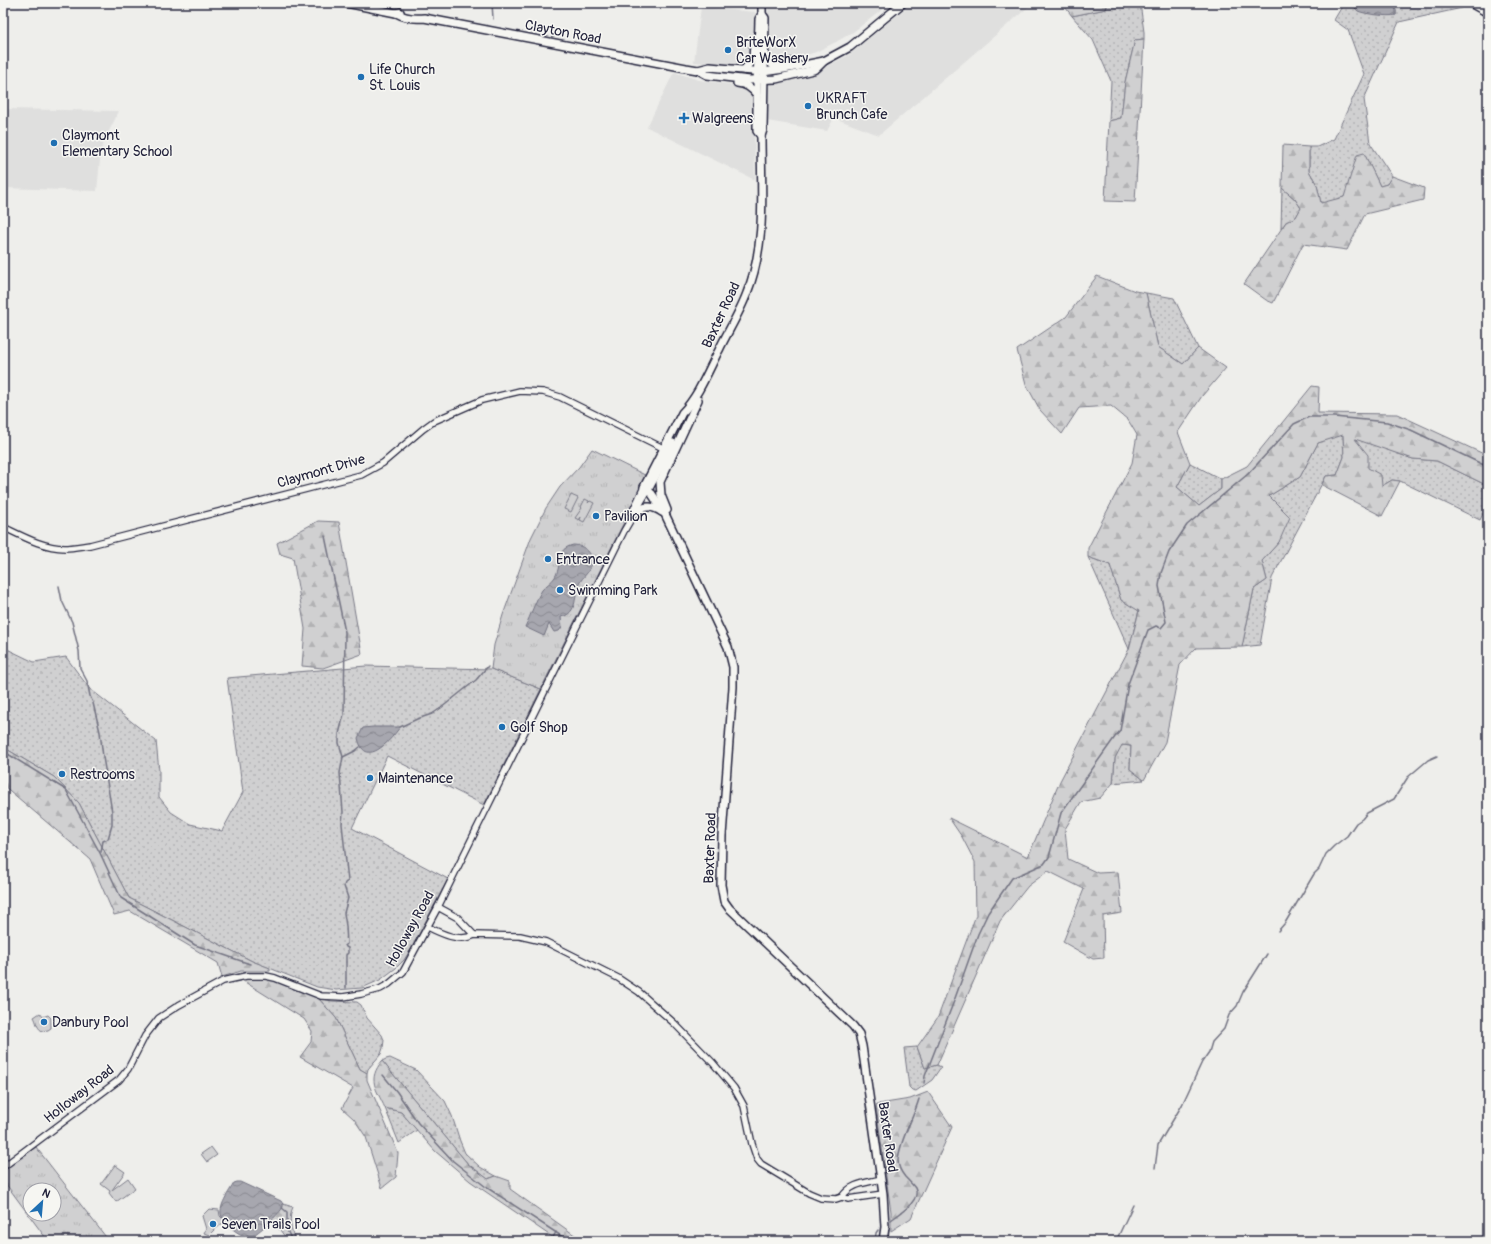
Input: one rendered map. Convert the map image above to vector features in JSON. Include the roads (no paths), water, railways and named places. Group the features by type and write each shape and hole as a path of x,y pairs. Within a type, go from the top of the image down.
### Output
{"main road":[{"name":"Clayton Road","path":"346,3 396,13 410,18 424,18 698,70 707,75 724,78 750,80 760,75 824,61"},
{"name":"Baxter Road","path":"761,136 757,131 757,95 764,52 764,18 762,14 762,3"},
{"name":"Clayton Road","path":"698,70 710,68 744,70 776,79 817,68 824,61 850,47 903,3"},
{"path":"1470,3 1488,13"},
{"name":"Baxter Road","path":"762,14 759,19 763,130 761,136 762,221 756,264 748,292 690,404 688,414 666,449 646,488 665,514 728,647 733,667 733,687 722,836 721,885 724,902 853,1026 859,1034 883,1194 885,1227 883,1241"},
{"path":"744,70 753,59 754,43 759,38"},
{"path":"764,52 768,61 773,65 790,62 798,66"},
{"path":"724,78 729,83 748,86 753,89 757,95"},
{"path":"679,544 661,496 660,482 704,386 702,383"},
{"path":"637,511 646,507 654,507 665,514"}],"street":[{"name":"Claymont Drive","path":"3,527 38,543 65,548 90,545 361,475 383,463 422,429 441,418 482,400 520,391 543,392 560,397 666,449"},
{"name":"Holloway Road","path":"624,531 637,511 646,488"},
{"name":"Holloway Road","path":"3,1167 119,1080 128,1069 151,1027 165,1014 224,981 246,976 266,976 321,996 352,996 380,989 389,984 403,972 438,907 624,531 631,512 646,488"},
{"path":"438,907 458,918 474,935"},
{"path":"428,927 444,935 460,938 474,935 520,936 546,942 620,979 631,986 674,1023 713,1063 734,1088 744,1106 753,1148 757,1159 761,1164 809,1193 828,1199 842,1197 848,1199 883,1194"},
{"path":"842,1197 846,1190 851,1187 881,1179"}],"water":[{"path":"1353,3 1392,3 1396,10 1396,15 1393,16 1361,12 1356,9"},
{"name":"Swimming Park","path":"573,545 586,549 591,556 591,565 580,582 575,603 571,612 561,617 562,627 559,631 554,632 549,624 544,636 525,627 542,590 555,577 563,550"},
{"path":"400,727 385,745 372,752 366,752 361,747 358,738 363,728"},
{"path":"237,1182 281,1201 283,1204 283,1207 274,1218 251,1236 238,1233 229,1226 222,1217 221,1209 225,1199 234,1183"}],"waterway":[{"path":"492,3 493,19"},
{"path":"924,1083 925,1076 978,934 988,913 1012,878 1044,864 1049,857 1061,813 1120,731 1128,684 1148,630 1156,626 1161,628 1166,622 1159,586 1161,573 1169,552 1187,525 1248,474 1294,424 1309,417 1334,417 1387,422 1411,430 1488,467"},
{"path":"325,536 345,632 344,714 339,734 339,743 343,757 340,773 343,812 342,824 348,881 344,886 348,898 344,913 347,944 345,945 348,948 348,953 346,955 346,988"},
{"path":"59,586 62,601 72,622 79,651 80,668 87,681 100,732 112,812 112,825 108,839 103,841 101,852"},
{"path":"400,727 432,714 441,708 476,680 488,666"},
{"path":"343,757 360,747"},
{"path":"3,751 66,790 100,853 121,898 195,945 250,964"},
{"path":"1278,931 1285,923 1314,874 1319,869 1326,854 1347,836 1356,823 1367,813 1394,799 1408,777 1428,760 1437,756"},
{"path":"1155,1168 1158,1145 1182,1105 1202,1062 1209,1052 1212,1042 1224,1029 1229,1015 1237,1006 1243,992 1267,954"},
{"path":"383,1075 397,1092 418,1123 453,1161 486,1187 569,1241"},
{"path":"891,1220 913,1202 916,1193 915,1188 901,1171 898,1165 898,1160 901,1145 919,1099"},
{"path":"1116,1241 1133,1205"},
{"path":"282,1208 287,1212 287,1230 292,1241"},
{"path":"875,1241 878,1230"},
{"path":"551,1241 556,1232"}],"place":[{"name":"BriteWorX Car Washery","path":"728,50"},
{"name":"Life Church St. Louis","path":"361,77"},
{"name":"UKRAFT Brunch Cafe","path":"808,106"},
{"name":"Walgreens","path":"684,118"},
{"name":"Claymont Elementary School","path":"54,143"},
{"name":"Pavilion","path":"596,516"},
{"name":"Entrance","path":"548,559"},
{"name":"Swimming Park","path":"560,590"},
{"name":"Golf Shop","path":"502,727"},
{"name":"Restrooms","path":"62,774"},
{"name":"Maintenance","path":"370,778"},
{"name":"Danbury Pool","path":"44,1022"},
{"name":"Seven Trails Pool","path":"213,1224"}]}
